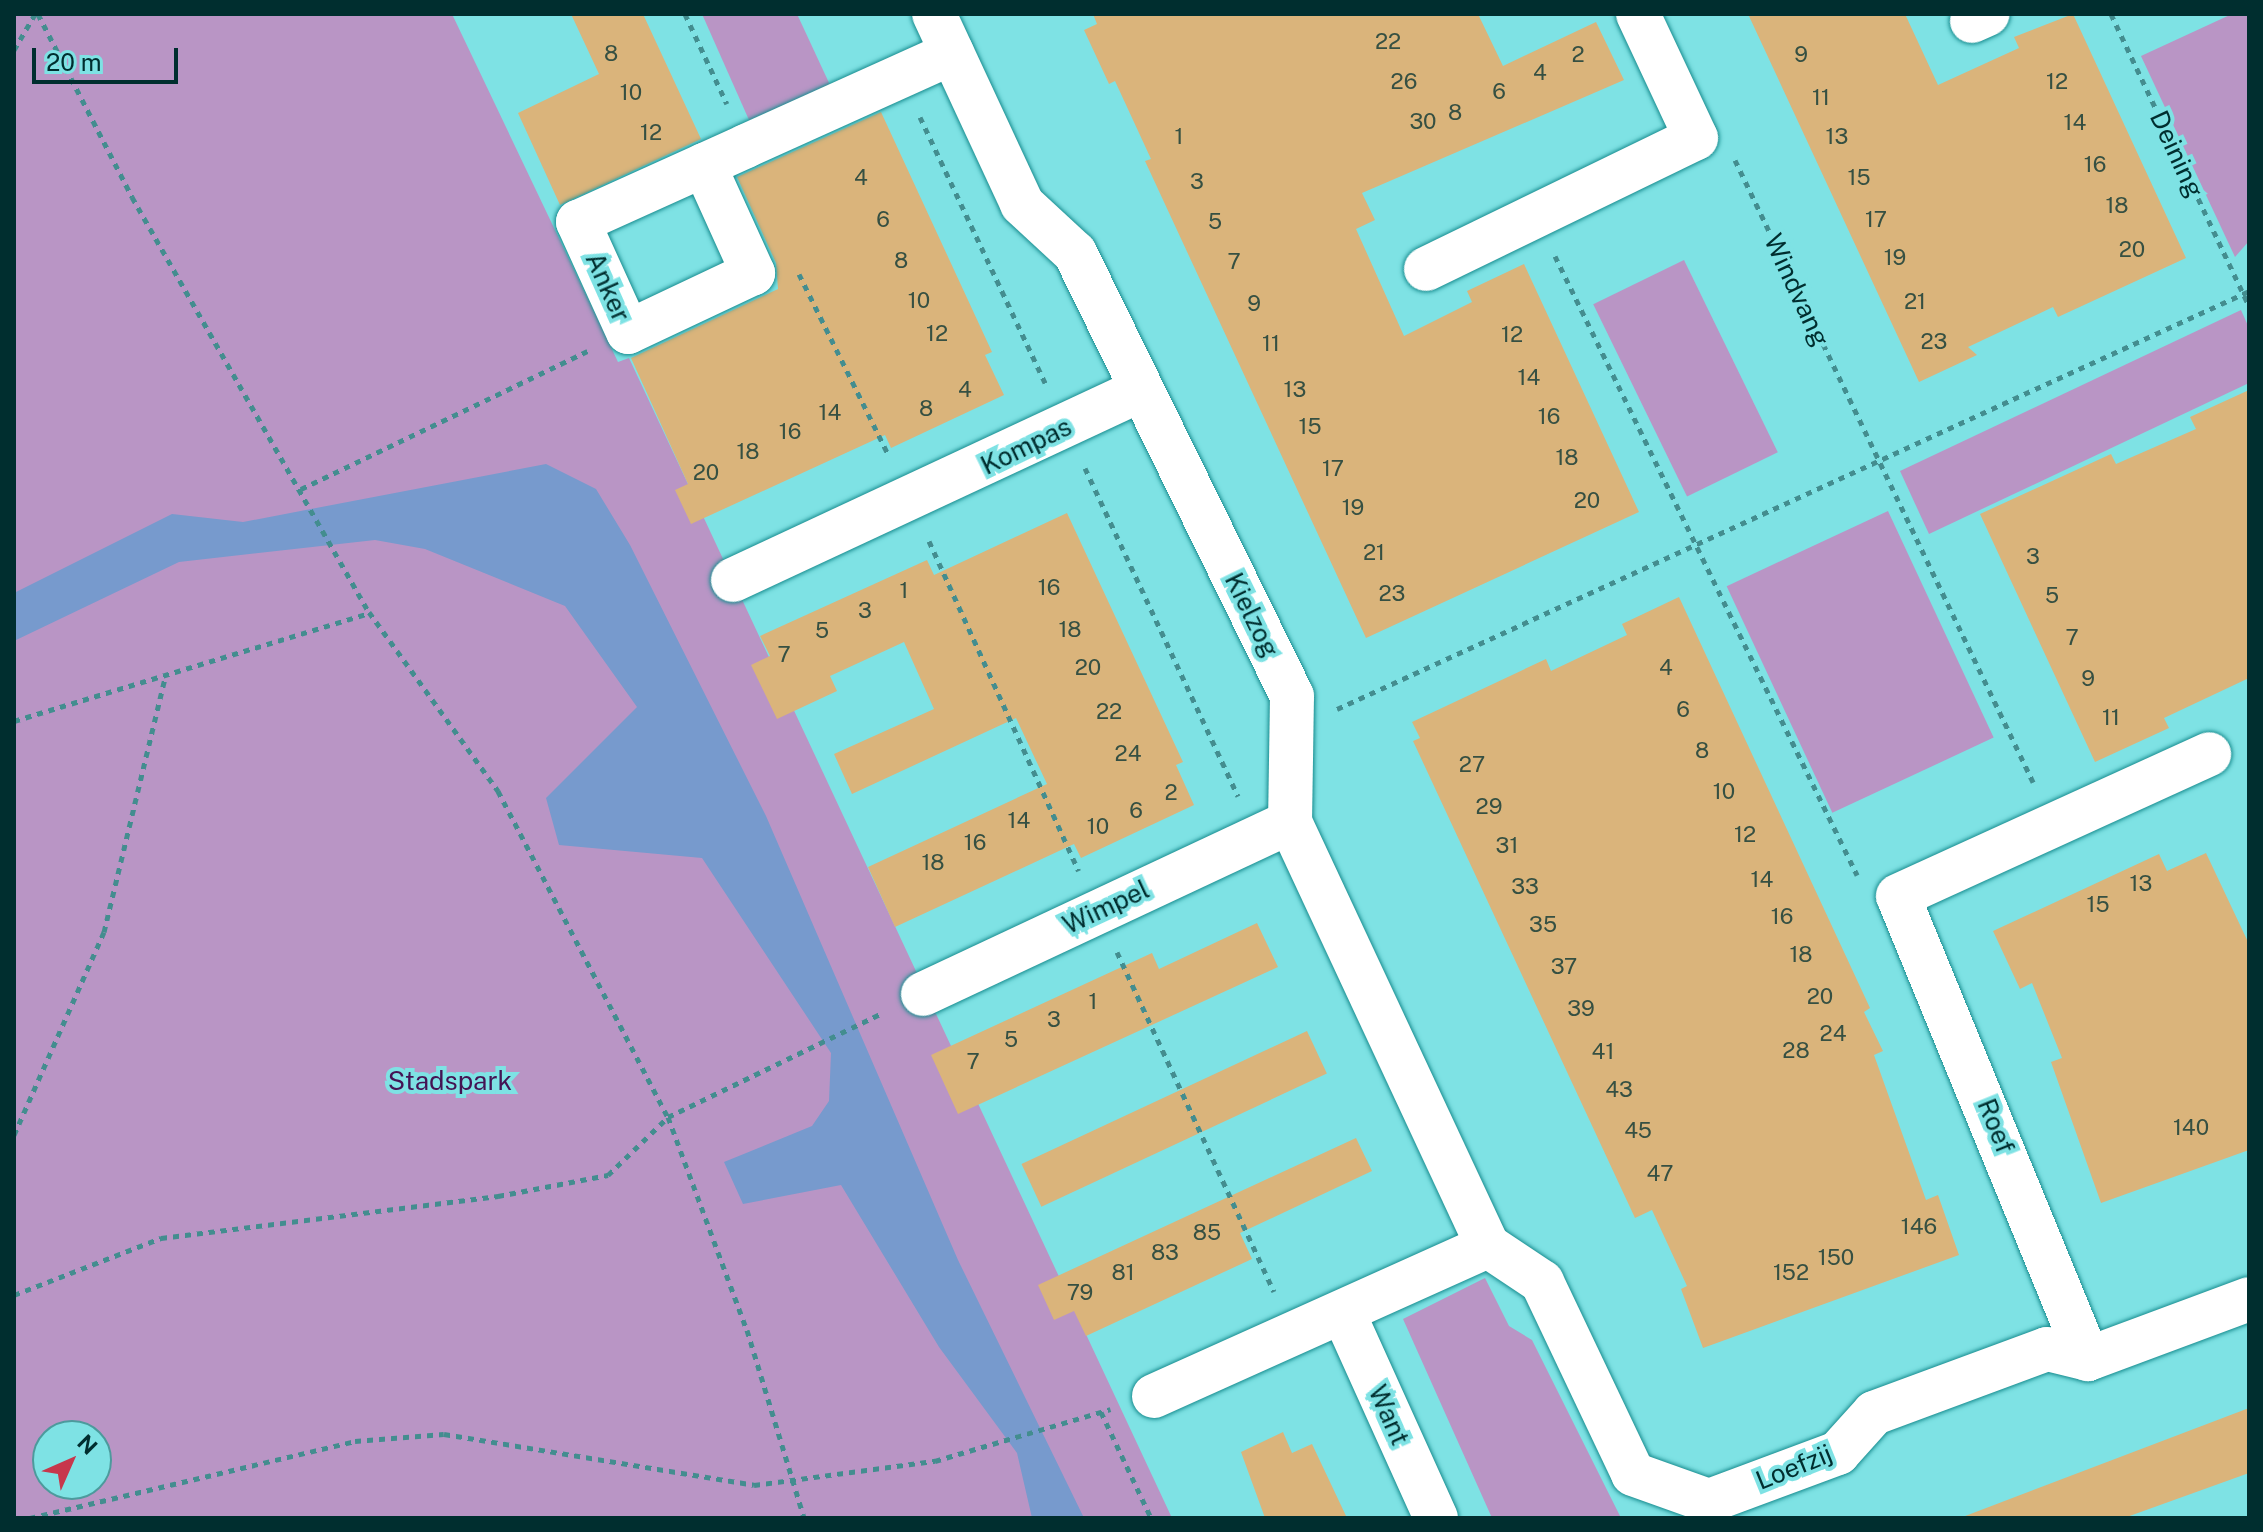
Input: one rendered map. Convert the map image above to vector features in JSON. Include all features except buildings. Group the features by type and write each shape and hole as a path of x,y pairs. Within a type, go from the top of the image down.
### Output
{"street":[{"name":"Kielzog","path":"934,14 1022,204 1075,253 1292,696 1290,822 1488,1246"},
{"path":"1426,269 1696,138 1638,14"},
{"name":"Anker","path":"753,273 628,332 578,222 952,53"},
{"path":"704,165 753,273"},
{"name":"Kompas","path":"733,580 910,501 1140,390"},
{"path":"1898,896 2209,754"},
{"name":"Wimpel","path":"923,994 1290,822"},
{"name":"Roef","path":"1898,896 2088,1359"},
{"path":"1154,1396 1488,1246"},
{"name":"Loefzij","path":"1488,1246 1542,1282 1633,1474 1709,1501 1838,1453 1874,1413 1902,1402 2047,1349 2088,1359"},
{"path":"2088,1359 2249,1299"},
{"name":"Want","path":"1343,1312 1436,1518"}],"path":[{"path":"14,50 36,14"},
{"path":"36,14 132,197 369,612 498,791 668,1117 747,1330 789,1480 804,1518"},
{"path":"685,14 746,146"},
{"name":"Deining","path":"2111,14 2246,293 2249,306"},
{"name":"Windvang","path":"1696,138 1735,159 1878,461"},
{"path":"1535,216 1698,544 1851,872 1898,896"},
{"path":"753,273 761,291 801,273 910,501 1276,1297 1290,1291"},
{"path":"1292,730 2246,293"},
{"path":"301,489 628,332"},
{"path":"1878,461 2054,825"},
{"path":"14,721 369,612"},
{"path":"14,1135 104,932 166,674"},
{"path":"14,1295 161,1238 498,1196 608,1175 668,1117 863,1022"},
{"path":"1101,1412 1151,1518"},
{"path":"30,1518 355,1441 444,1434 754,1485 1002,1445 1059,1426"}],"green space":[{"name":"Stadspark","path":"14,14 452,14 618,362 629,358 1172,1518 14,1518"},
{"path":"702,14 797,14 830,85 749,120"},
{"path":"2232,14 2249,14 2249,241 2235,257 2141,56"},
{"path":"1684,260 1778,452 1687,497 1593,304"},
{"path":"2241,310 2249,328 2249,383 1929,534 1900,471"},
{"path":"1888,511 1994,738 1832,813 1727,586"},
{"path":"1485,1278 1509,1326 1532,1340 1621,1518 1492,1518 1403,1319"}],"water":[{"path":"546,464 596,489 630,545 766,816 958,1260 1084,1518 1032,1518 1017,1453 939,1347 841,1185 743,1204 724,1162 812,1126 829,1101 831,1053 702,858 559,845 546,798 637,707 565,606 425,549 375,540 179,562 14,641 14,593 172,514 243,522"}]}
